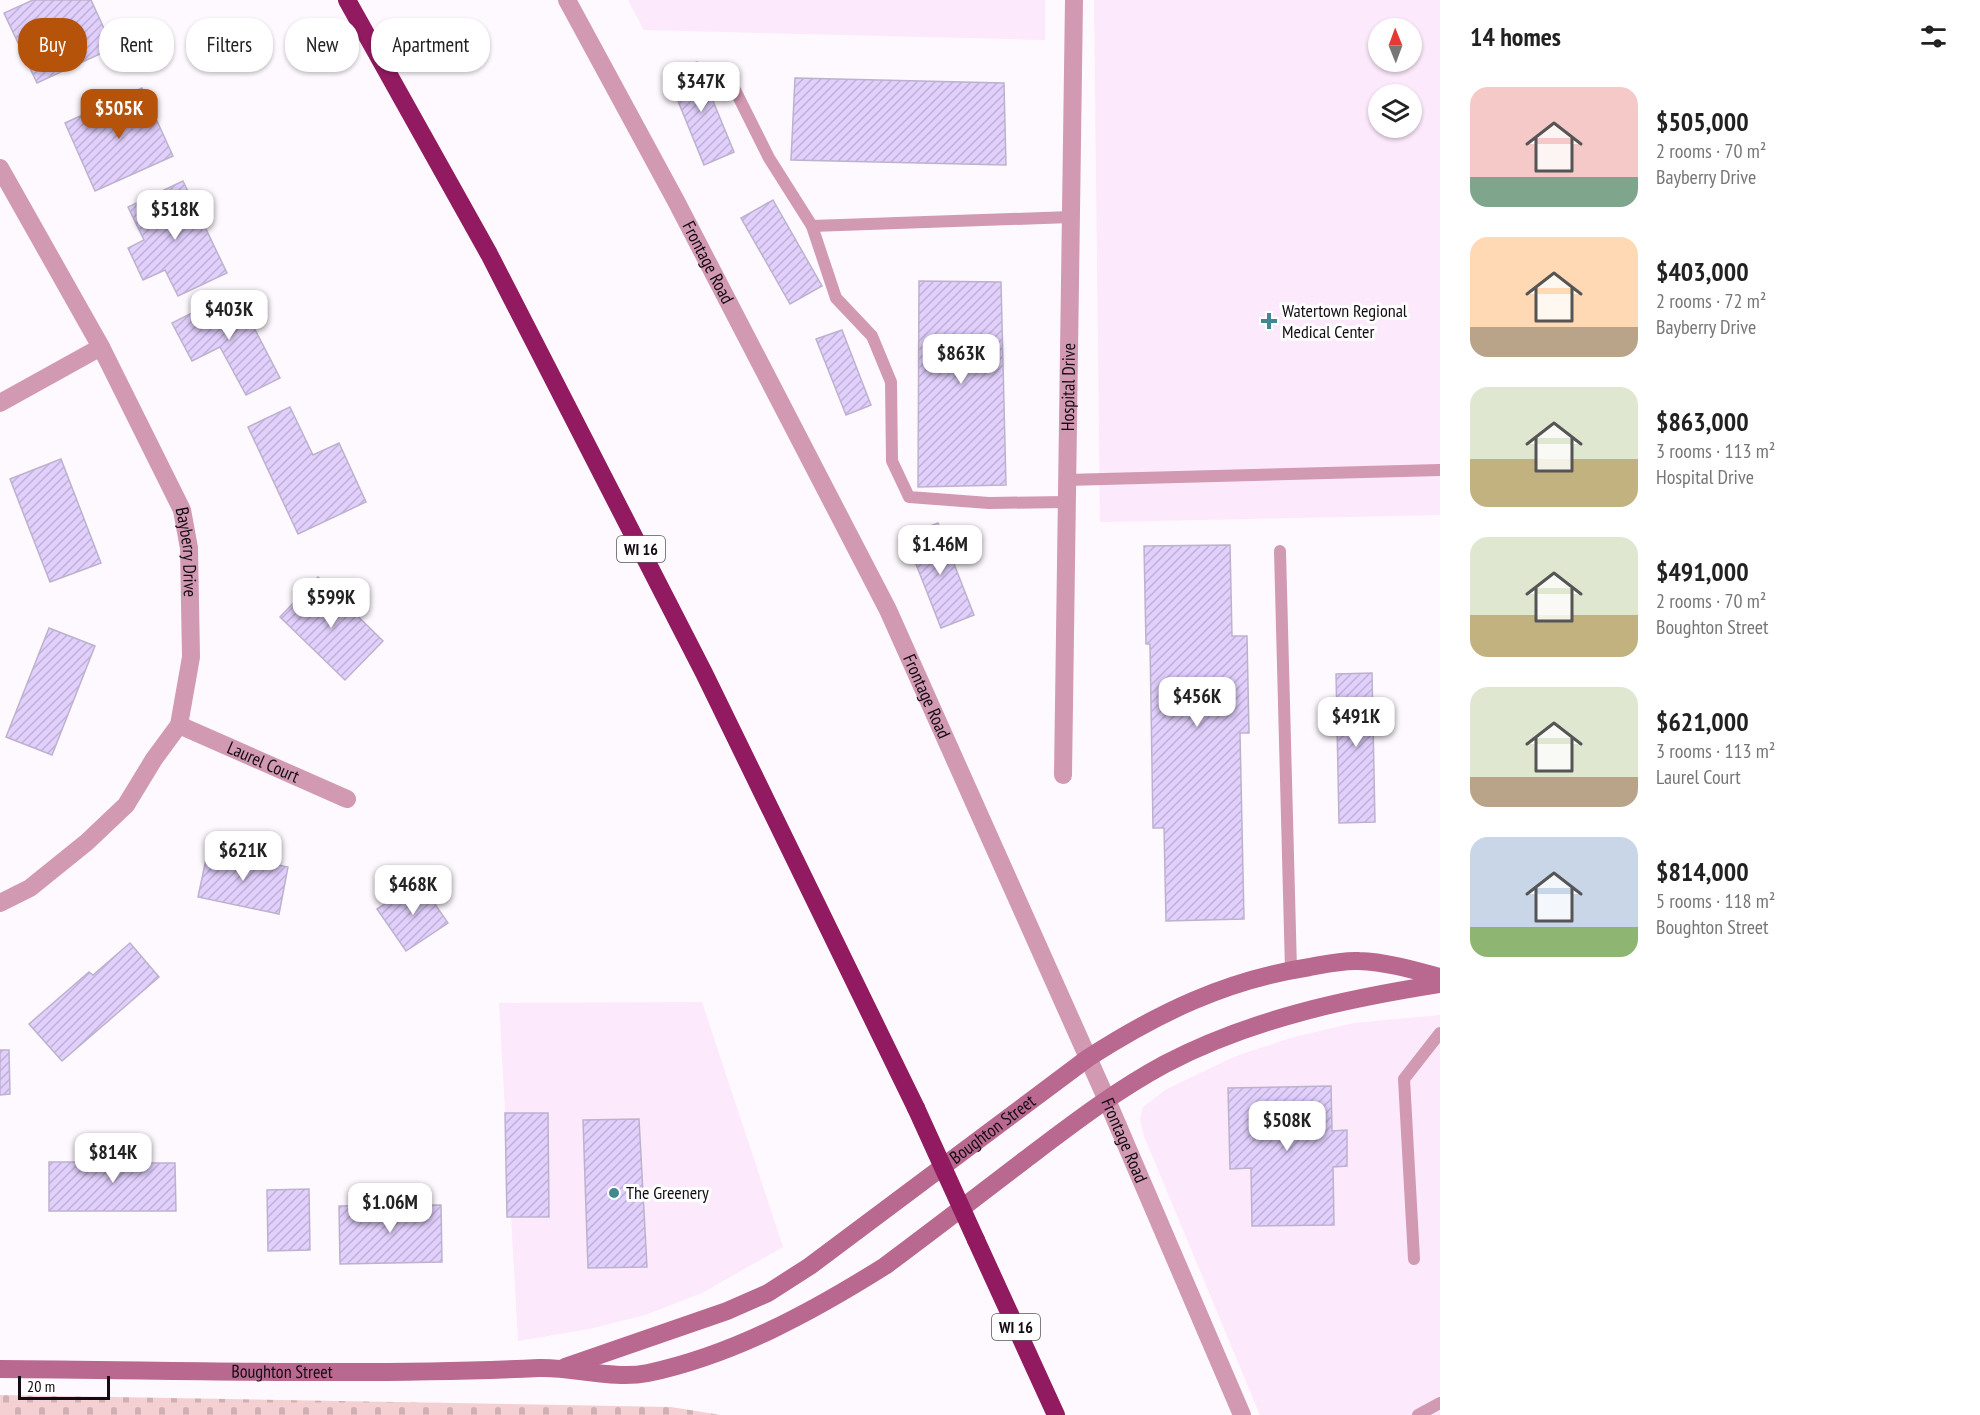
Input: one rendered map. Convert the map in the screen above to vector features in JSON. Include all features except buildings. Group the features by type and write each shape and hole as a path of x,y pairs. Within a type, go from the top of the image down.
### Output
{"highway":[{"name":"WI 16","path":"347,0 489,254 688,641 916,1108 1056,1415"}],"street":[{"name":"Frontage Road","path":"567,0 676,201 888,610 1106,1098 1242,1415"},
{"name":"Hospital Drive","path":"1063,775 1074,0"},
{"name":"Bayberry Drive","path":"0,168 101,347 182,510 189,548 191,657 179,725 154,759 126,805 87,842 30,888 0,903"},
{"path":"0,403 101,347"},
{"name":"Laurel Court","path":"179,725 347,799"},
{"name":"Boughton Street","path":"563,1367 727,1311 768,1293 810,1266 1088,1058 1135,1028 1184,1003 1254,979 1291,970 1358,961 1387,964 1440,977"},
{"name":"Boughton Street","path":"0,1369 467,1371 563,1367 624,1374 647,1373 703,1357 772,1330 885,1266 1106,1098 1166,1064 1248,1029 1339,1002 1440,984"}],"lane":[{"path":"735,90 769,158 812,226 836,298 872,336 891,382 892,461 909,497 989,503 1066,502"},
{"path":"812,226 1071,217"},
{"path":"1066,480 1440,470"},
{"path":"1280,551 1291,970"},
{"path":"1414,1259 1404,1079 1440,1033"},
{"path":"1418,1415 1440,1403"}],"shaded area":[{"path":"628,0 1045,0 1045,40 644,30"},
{"name":"Watertown Regional Medical Center","path":"1094,0 1440,0 1440,515 1100,522"},
{"path":"702,1002 783,1247 702,1293 645,1315 589,1329 518,1341 499,1003"},
{"path":"1440,1015 1440,1415 1260,1415 1144,1136 1140,1119 1143,1107 1165,1090 1236,1056 1294,1037 1354,1023"}],"green space":[{"path":"0,1395 671,1407 721,1415 0,1415"}],"place":[{"name":"Watertown Regional Medical Center","path":"1269,321"},
{"name":"The Greenery","path":"614,1193"}]}
